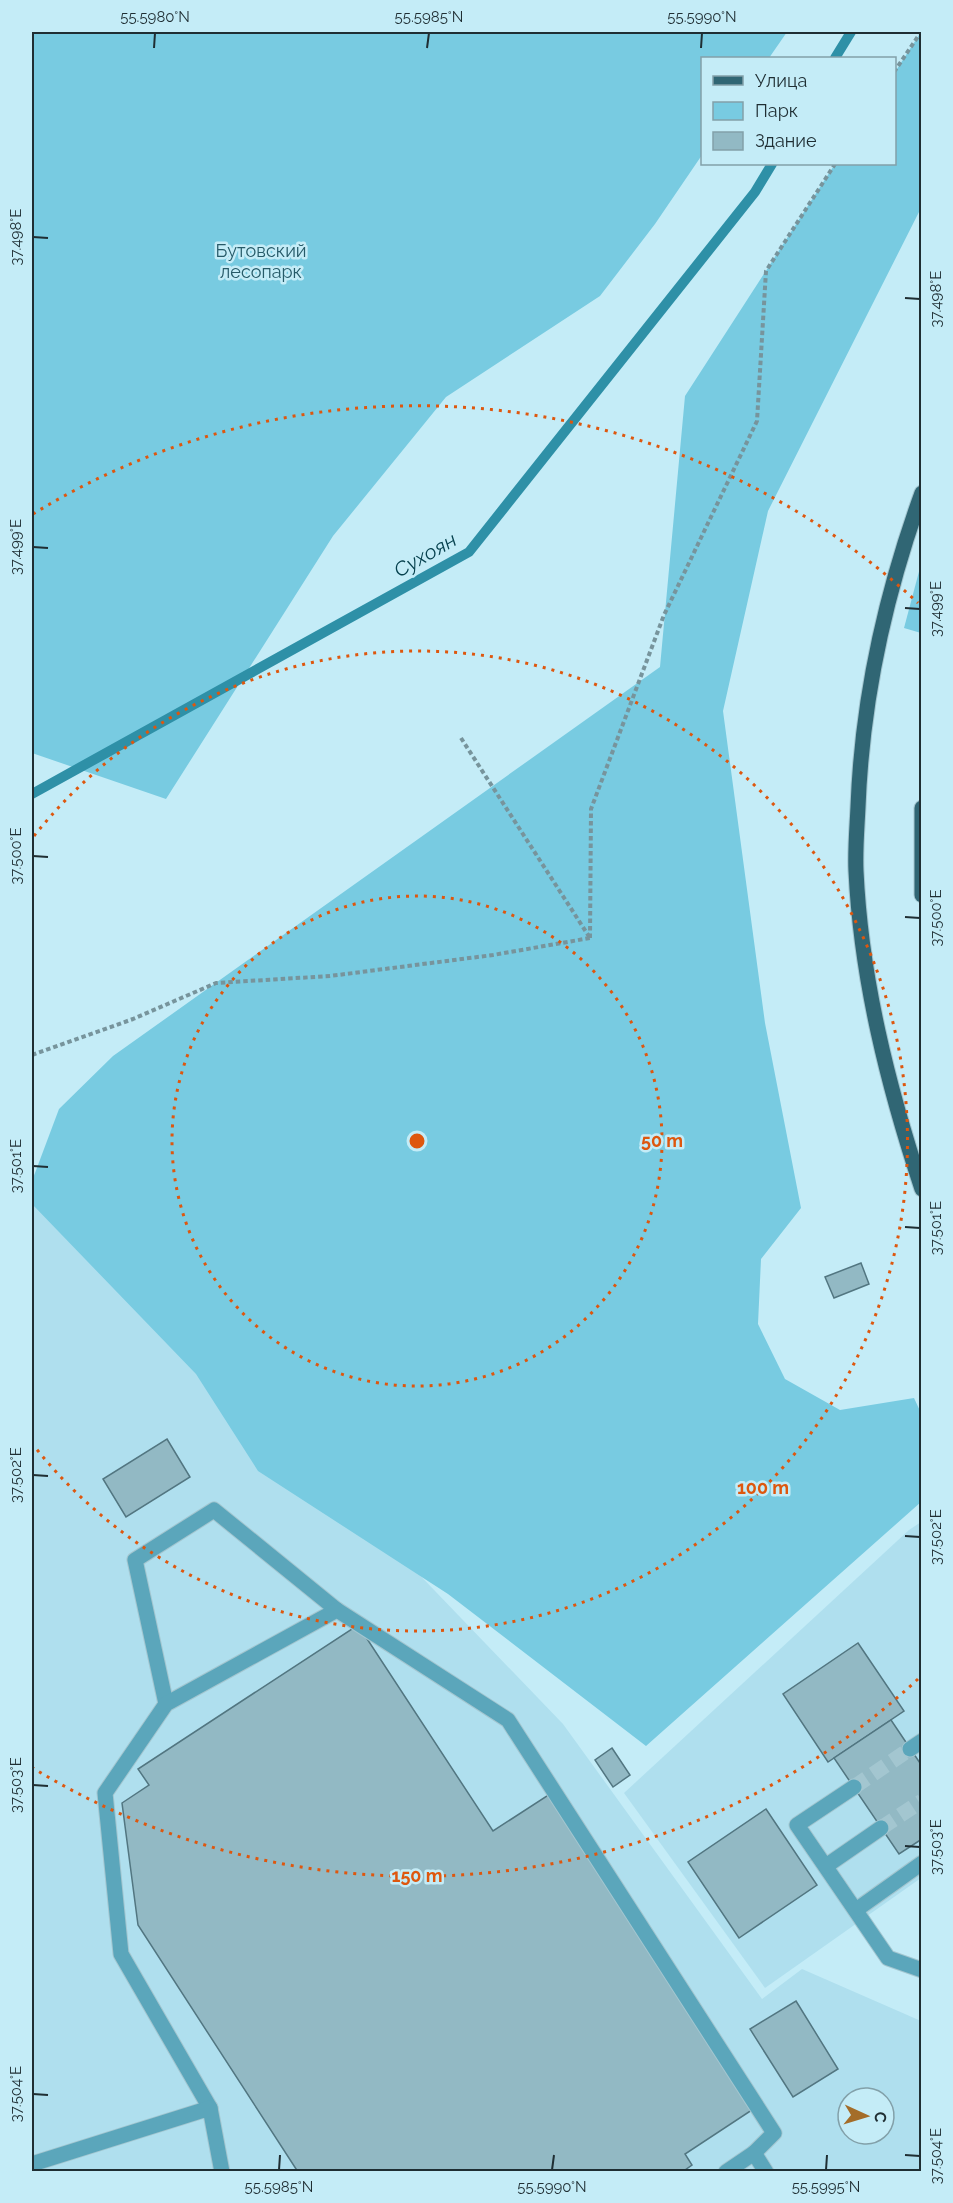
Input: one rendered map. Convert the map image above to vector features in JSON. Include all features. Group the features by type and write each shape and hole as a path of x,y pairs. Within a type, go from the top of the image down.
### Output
{"main road":[{"path":"921,493 904,542 874,652 860,759 856,869 864,953 877,1027 899,1120 921,1189"},
{"path":"921,807 921,895"}],"lane":[{"path":"166,1704 135,1560 214,1510 337,1610 508,1720 774,2133 754,2153 726,2172"},
{"path":"222,2172 210,2108 121,1954 105,1793 166,1704 337,1610"},
{"path":"854,1787 797,1825 888,1958 921,1970"},
{"path":"826,1866 881,1828"},
{"path":"856,1910 921,1863"},
{"path":"32,2164 210,2108"},
{"path":"754,2153 766,2172"}],"path":[{"path":"896,69 921,32"},
{"path":"590,938 591,809 664,615 757,421 766,271 835,165"},
{"path":"461,738 590,938"},
{"path":"32,1055 133,1019 216,983 342,974 492,955 590,938"}],"shaded area":[{"path":"32,1172 563,1724 762,1999 802,1969 921,2021 921,2171 32,2171"},
{"path":"921,1522 921,1878 765,1988 624,1793 909,1530"}],"green space":[{"name":"Бутовский лесопарк","path":"32,32 787,32 770,57 701,57 701,156 655,224 600,296 446,397 333,536 166,799 32,753"},
{"path":"921,32 921,208 768,511 723,711 765,1023 801,1208 761,1259 758,1324 785,1379 840,1410 914,1398 921,1413 921,1502 646,1746 448,1594 258,1471 196,1374 32,1204 32,1181 59,1109 113,1056 660,667 685,396 834,165 896,165 896,70"},
{"path":"921,564 921,633 904,628"}],"building":[{"path":"861,1263 869,1284 834,1298 825,1277"},
{"path":"167,1439 190,1477 126,1517 103,1479"},
{"path":"358,1625 493,1831 553,1792 758,2106 685,2154 692,2165 682,2172 298,2172 138,1925 122,1803 149,1785 138,1769"},
{"path":"858,1643 904,1711 828,1762 783,1694"},
{"path":"891,1720 922,1766 922,1839 899,1854 834,1758"},
{"path":"612,1748 630,1775 613,1787 595,1760"},
{"path":"766,1809 817,1885 739,1938 688,1862"},
{"path":"796,2001 838,2069 793,2097 750,2029"}],"waterway":[{"name":"Сухоян","path":"836,57 851,32"},
{"name":"Сухоян","path":"32,794 469,552 755,192 771,165"}],"tunnel":[{"path":"854,1787 910,1749"},
{"path":"881,1828 922,1801"}]}
